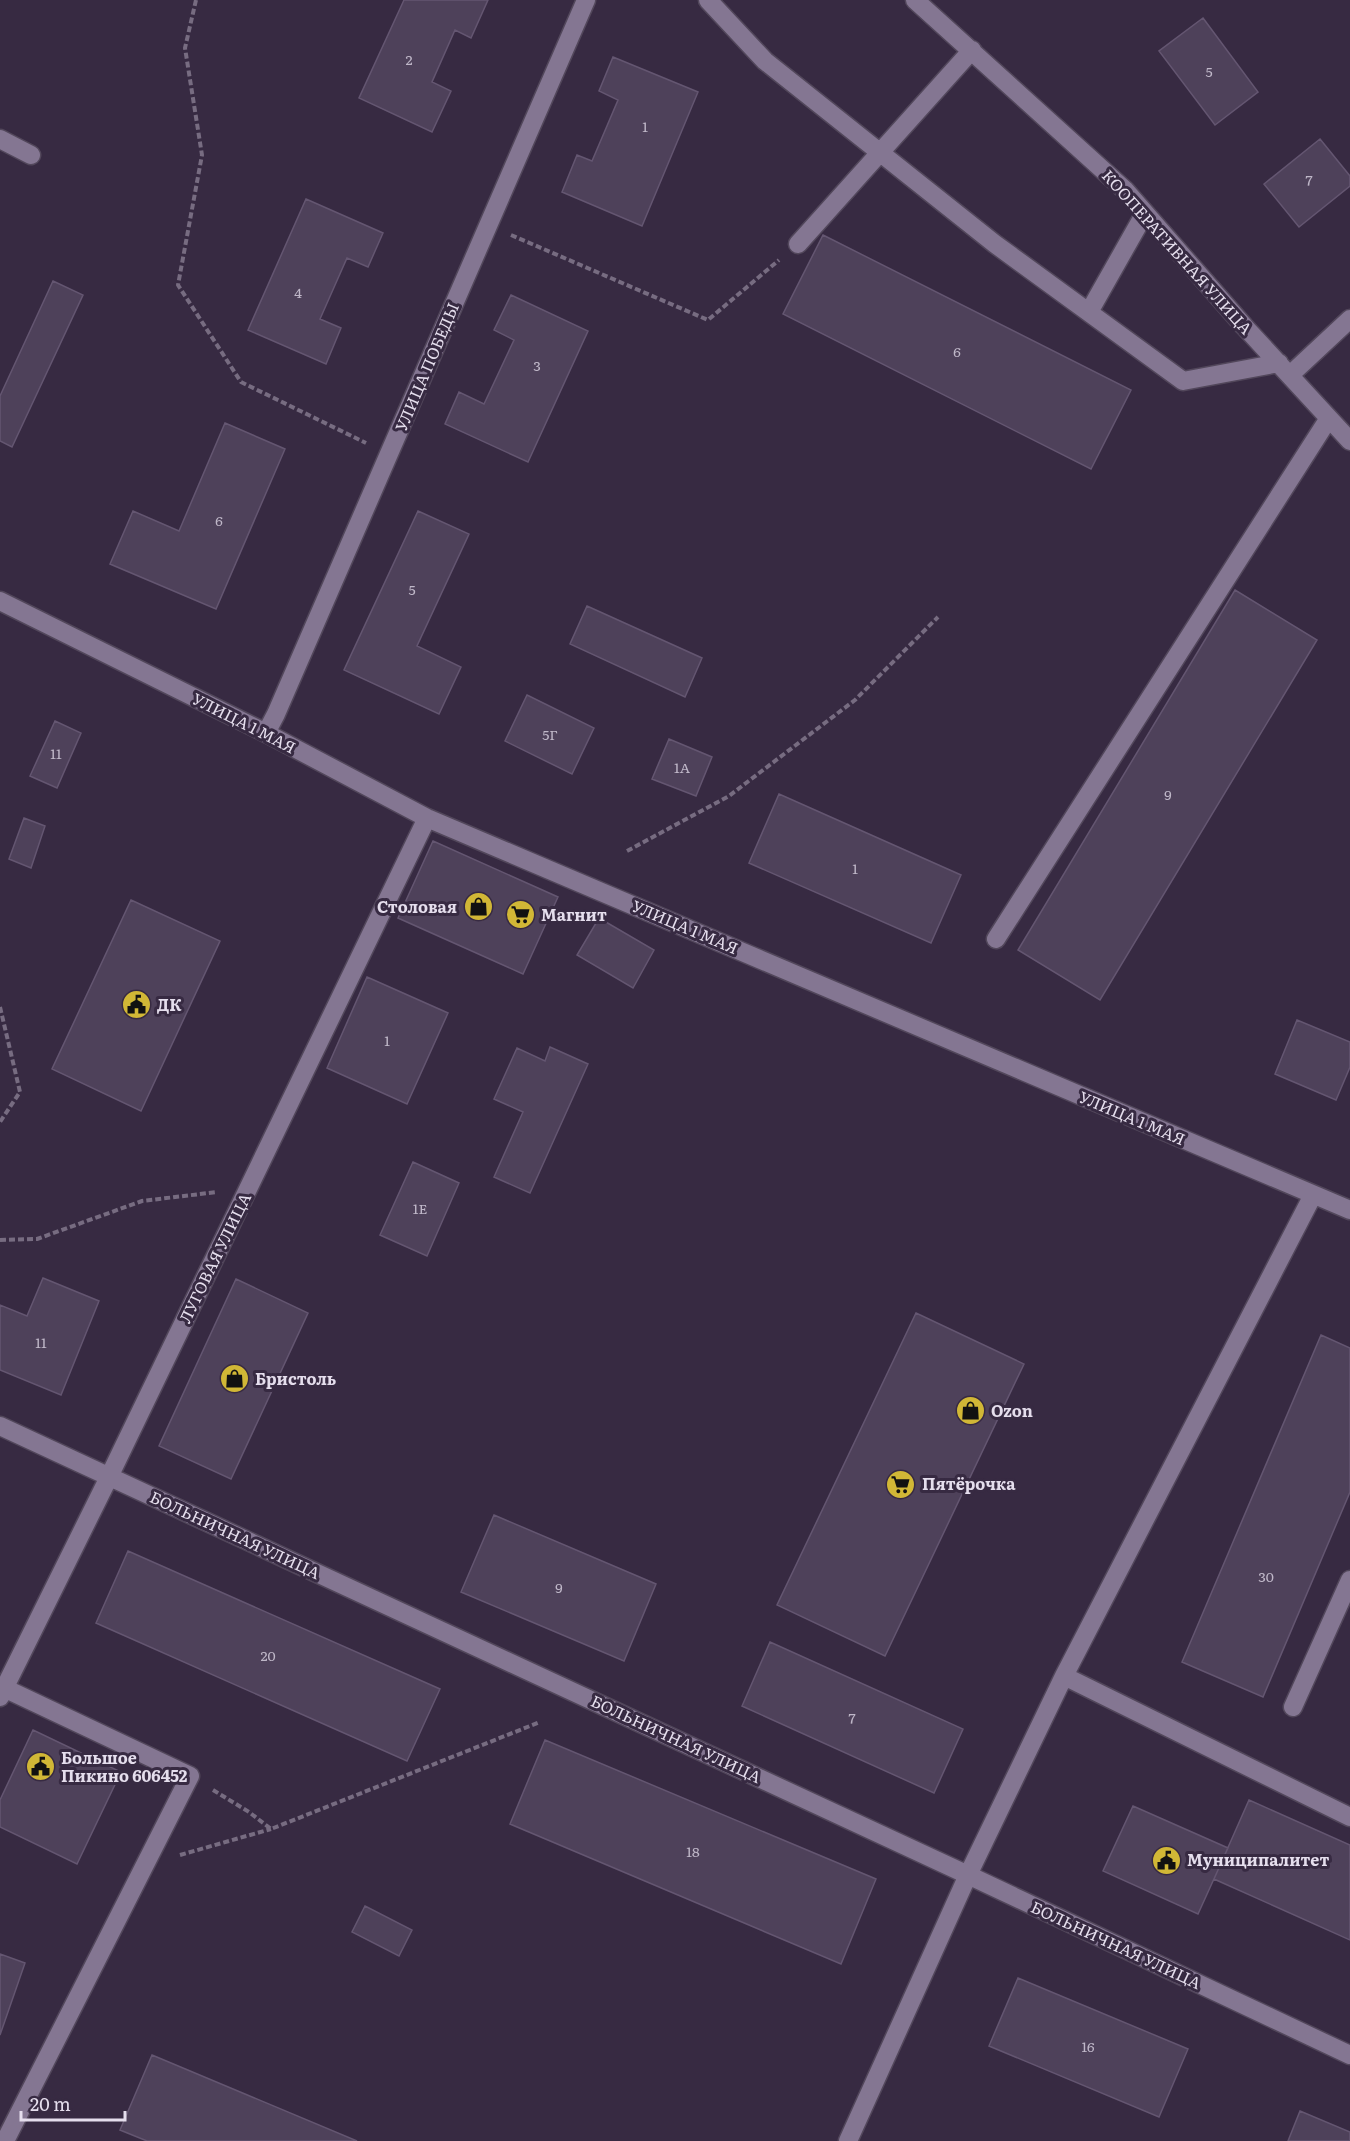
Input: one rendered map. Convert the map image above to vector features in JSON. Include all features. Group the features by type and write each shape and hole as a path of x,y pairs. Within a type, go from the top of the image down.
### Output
{"street":[{"name":"УЛИЦА ПОБЕДЫ","path":"266,733 586,0"},
{"path":"708,0 765,61 995,244 1183,381 1284,369 1350,319"},
{"name":"КООПЕРАТИВНАЯ УЛИЦА","path":"919,1 1125,190 1350,441"},
{"path":"798,244 972,50"},
{"path":"0,139 31,155"},
{"path":"1089,312 1145,213"},
{"path":"996,939 1329,418"},
{"name":"УЛИЦА 1 МАЯ","path":"0,601 266,733 427,818 1350,1210"},
{"name":"ЛУГОВАЯ УЛИЦА","path":"2,1692 109,1477 427,818"},
{"path":"848,2141 968,1875 1064,1676 1312,1195"},
{"name":"БОЛЬНИЧНАЯ УЛИЦА","path":"0,1426 968,1875 1350,2055"},
{"path":"1293,1707 1350,1580"},
{"path":"1064,1676 1350,1817"},
{"path":"2,1692 190,1776 7,2137"}],"path":[{"path":"196,0 184,48 202,155 178,285 241,382 367,443"},
{"path":"488,225 708,320 798,244"},
{"path":"627,851 729,796 855,700 938,617"},
{"path":"0,1007 21,1092 0,1122"},
{"path":"0,1240 37,1239 142,1201 223,1191"},
{"path":"145,1865 272,1829 540,1722"},
{"path":"190,1776 272,1829"}],"building":[{"path":"404,0 488,0 471,38 455,30 432,82 451,91 432,132 359,98"},
{"path":"1203,18 1258,92 1215,125 1159,51"},
{"path":"613,57 698,92 642,226 562,192 577,155 592,161 618,100 599,91"},
{"path":"1320,139 1350,176 1350,186 1299,227 1264,184"},
{"path":"306,199 383,233 368,267 347,258 320,319 341,328 326,364 248,330"},
{"path":"823,235 1131,390 1091,469 783,314"},
{"path":"53,281 83,295 12,447 0,441 0,396"},
{"path":"511,295 588,331 528,462 445,424 459,392 484,404 514,340 494,330"},
{"path":"225,423 285,449 216,609 110,564 133,511 179,531"},
{"path":"418,511 469,534 417,646 461,667 439,714 344,670"},
{"path":"1235,590 1317,640 1100,1000 1018,950"},
{"path":"587,606 702,658 685,697 570,644"},
{"path":"527,695 594,728 572,774 505,741"},
{"path":"55,721 81,733 57,788 30,776"},
{"path":"669,739 712,757 696,796 652,779"},
{"path":"779,794 961,875 931,943 749,863"},
{"path":"24,818 45,826 31,868 9,859"},
{"name":"Столовая","path":"433,841 558,897 523,974 398,918"},
{"name":"ДК","path":"131,900 220,941 141,1111 52,1069"},
{"path":"599,918 654,950 633,988 577,955"},
{"path":"367,977 448,1013 407,1104 327,1068"},
{"path":"1297,1020 1350,1042 1350,1067 1336,1100 1275,1074"},
{"path":"550,1047 588,1064 530,1193 494,1177 523,1112 494,1099 517,1048 545,1061"},
{"path":"413,1162 459,1183 427,1256 380,1235"},
{"path":"43,1278 99,1301 61,1395 0,1370 0,1305 27,1316"},
{"name":"Бристоль","path":"236,1279 308,1313 231,1479 159,1446"},
{"name":"Пятёрочка","path":"916,1313 1024,1364 885,1656 777,1605"},
{"path":"1321,1335 1350,1348 1350,1492 1263,1697 1182,1662"},
{"path":"494,1515 656,1584 624,1661 461,1592"},
{"path":"128,1551 440,1689 407,1761 96,1623"},
{"path":"770,1642 963,1729 934,1793 742,1706"},
{"path":"33,1730 121,1772 77,1864 0,1827 0,1800"},
{"path":"545,1740 876,1879 841,1964 510,1824"},
{"path":"1249,1800 1350,1845 1350,1940 1214,1879"},
{"name":"Муниципалитет","path":"1133,1806 1228,1848 1198,1914 1103,1871"},
{"path":"365,1906 412,1930 399,1956 352,1932"},
{"path":"0,1954 25,1963 0,2035"},
{"path":"1018,1978 1188,2049 1159,2117 989,2046"},
{"path":"152,2055 357,2141 147,2141 120,2130"},
{"path":"1300,2111 1350,2132 1350,2141 1288,2141"}],"place":[{"name":"Столовая","path":"478,907"},
{"name":"Магнит","path":"520,915"},
{"name":"ДК","path":"136,1005"},
{"name":"Бристоль","path":"234,1379"},
{"name":"Ozon","path":"970,1411"},
{"name":"Пятёрочка","path":"901,1484"},
{"name":"Большое Пикино 606452","path":"40,1767"},
{"name":"Муниципалитет","path":"1166,1860"}]}
